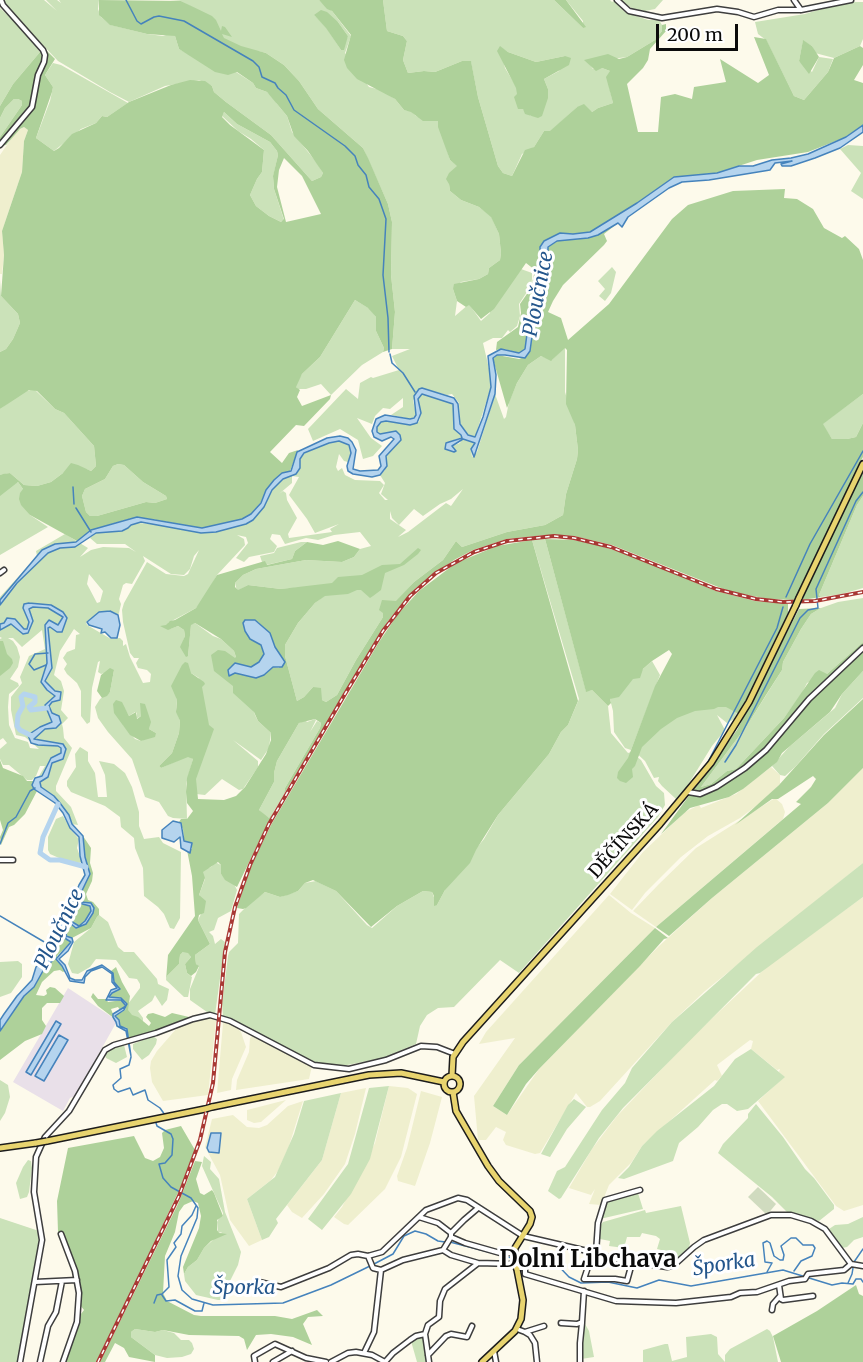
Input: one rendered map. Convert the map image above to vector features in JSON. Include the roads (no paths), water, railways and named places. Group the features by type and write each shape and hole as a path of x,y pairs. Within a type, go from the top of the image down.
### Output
{"main road":[{"name":"DĚČÍNSKÁ","path":"455,1054 463,1042 688,792 711,763 738,722 863,464"},
{"path":"452,1076 451,1067 455,1054"},
{"path":"0,1148 47,1141 369,1075 409,1074 444,1082"},
{"path":"444,1082 452,1076 458,1078 460,1084 453,1092"},
{"path":"444,1082 446,1089 453,1092"},
{"path":"453,1092 456,1111 493,1173 531,1212 531,1222 514,1261 523,1309 517,1329 482,1362"}],"street":[{"path":"0,145 32,107 38,75 45,55 1,0"},
{"path":"617,0 629,11 662,18 710,9 727,10 754,17 778,10 801,10 851,0"},
{"path":"794,0 801,10"},
{"path":"688,792 700,794 716,787 745,768 766,750 809,699 863,648"},
{"path":"0,860 14,860"},
{"path":"20,1362 42,1240 34,1192 36,1157 45,1137 69,1111 102,1054 111,1047 210,1015 230,1021 314,1065 340,1069 352,1068 386,1060 421,1046 437,1047 455,1054"},
{"path":"632,1263 627,1281 584,1280 594,1253 598,1223 605,1200 640,1190"},
{"path":"259,1282 281,1287 329,1268 351,1255 368,1256 384,1251 418,1216 433,1206 458,1198 467,1200 523,1236 632,1263 670,1267 704,1240 778,1214 791,1215 819,1225 853,1264 863,1266"},
{"path":"381,1270 403,1260 443,1250 464,1220 478,1208"},
{"path":"418,1216 433,1221 450,1239 500,1253 525,1268 527,1272 525,1274"},
{"path":"61,1234 72,1260 79,1299 76,1322 63,1362"},
{"path":"443,1250 451,1255 478,1263 514,1261"},
{"path":"368,1256 371,1265 381,1270"},
{"path":"331,1362 348,1353 364,1353 385,1362 410,1340 423,1334 428,1325 439,1317 440,1301 445,1289 478,1263"},
{"path":"518,1277 525,1274 615,1301 676,1303 757,1292 806,1277 844,1270 853,1264"},
{"path":"364,1353 374,1332 381,1270"},
{"path":"35,1282 77,1280"},
{"path":"40,1362 48,1326 56,1312 62,1281"},
{"path":"779,1286 783,1300 813,1296"},
{"path":"580,1362 584,1291"},
{"path":"772,1310 773,1304 781,1296"},
{"path":"561,1323 582,1322"},
{"path":"428,1355 446,1336 451,1334 467,1337 472,1326"},
{"path":"525,1332 544,1326"},
{"path":"517,1329 530,1335 535,1343 537,1362"},
{"path":"423,1334 429,1362"},
{"path":"255,1362 255,1356 275,1344 306,1358 326,1362"},
{"path":"273,1362 292,1351"},
{"path":"494,1351 496,1362"}],"water":[{"name":"Ploučnice","path":"863,125 863,132 840,148 815,158 791,166 781,164 792,161 775,163 770,170 682,182 669,188 628,217 622,227 618,223 598,235 557,241 548,247 548,276 535,314 530,351 525,358 497,355 493,358 496,375 495,394 474,457 471,449 475,443 463,439 452,446 456,451 445,449 446,443 462,438 454,429 453,404 422,394 418,399 421,413 417,423 410,425 386,421 381,422 377,427 377,432 380,434 396,431 401,440 386,456 387,466 380,475 372,477 348,471 347,466 351,453 349,445 339,441 329,443 304,453 296,474 283,479 272,490 264,507 253,520 246,524 216,532 201,533 141,522 122,531 96,533 75,547 60,548 48,553 17,583 0,605 0,600 42,550 55,544 76,542 91,530 137,517 202,528 242,519 251,514 261,503 266,490 274,480 282,473 291,471 297,452 327,438 340,436 352,442 356,450 353,469 378,470 381,466 379,456 394,439 391,437 382,441 374,437 372,431 376,419 385,415 414,418 416,415 414,396 419,389 454,398 458,404 460,424 468,435 475,437 491,387 488,356 501,349 519,353 525,349 530,311 537,283 541,277 540,247 544,241 560,233 590,232 674,177 717,173 739,166 753,166 772,160 808,154 846,137"},
{"name":"Ploučnice","path":"29,603 51,605 63,612 67,618 62,632 48,628 52,668 45,681 55,691 61,692 60,700 52,702 49,706 52,713 59,716 61,723 56,728 45,729 34,739 63,744 66,749 63,759 52,763 48,777 40,782 41,787 60,803 69,815 72,824 83,836 85,857 90,874 78,899 81,902 91,903 94,908 86,924 76,928 71,924 67,929 66,936 72,938 73,942 68,951 59,959 65,965 70,978 75,980 82,980 87,971 102,965 113,973 114,982 120,989 109,997 121,998 127,1004 126,1006 121,1000 106,1000 111,990 117,988 112,982 112,974 102,967 91,971 85,977 84,983 70,981 56,959 71,942 66,939 64,930 51,945 50,949 54,954 52,961 0,1031 0,1020 32,980 36,967 49,956 45,947 53,933 65,920 85,875 80,856 79,837 70,828 55,803 34,789 32,785 35,778 42,776 51,758 61,753 61,748 58,746 31,743 28,735 52,722 45,705 55,696 41,682 47,663 45,625 49,620 58,625 63,617 48,608 33,607 29,609 33,621 28,633 23,634 11,624 0,630 0,624 4,623 7,618 15,619 24,629 27,629 29,622 23,608 24,604","holes":["75,902 90,906 91,911 79,926 69,920"]},
{"path":"110,611 118,615 120,625 117,638 111,638 105,632 101,633 102,629 89,625 87,622 99,612"},
{"path":"245,620 255,620 270,633 275,647 285,662 282,667 273,667 264,675 256,678 235,673 229,676 228,670 235,663 251,667 259,662 264,654 261,645 250,639 245,631 243,623"},
{"path":"173,821 181,823 184,841 192,843 190,853 181,848 180,837 174,842 162,838 162,830"},
{"path":"126,1006 115,1016 120,1026 127,1029 131,1056 126,1031 117,1026 113,1014"},
{"path":"56,1021 61,1024 31,1075 26,1072"},
{"path":"59,1035 68,1040 44,1081 35,1076"},
{"path":"211,1133 221,1133 219,1153 209,1152 207,1148"}],"waterway":[{"path":"126,0 137,21 141,24 159,16 184,21 253,61 259,67 262,77 275,83 286,95 294,110 345,146 355,156 358,165 366,175 369,187 379,199 386,219 383,275 389,352"},
{"path":"390,354 392,363 403,373 415,392"},
{"path":"786,597 810,544 863,451"},
{"path":"73,487 74,504"},
{"path":"725,762 736,745 800,618 808,610 818,608 816,589 856,501 863,492"},
{"path":"76,508 91,532"},
{"path":"708,762 777,628 783,607"},
{"path":"46,665 34,670 29,664 35,654 48,653"},
{"path":"32,736 17,726 18,715 23,706 21,697 24,694 35,697 35,702 29,707 31,710 47,708"},
{"path":"0,844 8,823 16,817 30,791 35,788"},
{"path":"58,804 43,837 40,853 50,860 60,860 86,867"},
{"name":"Ploučnice","path":"0,916 46,943"},
{"name":"Šporka","path":"131,1057 129,1065 120,1069 121,1078 113,1085 114,1089 118,1092 130,1088 133,1095 145,1090 148,1100 160,1108 165,1115"},
{"name":"Šporka","path":"155,1120 157,1126 171,1134 173,1139 172,1155 165,1163 159,1164 163,1178 171,1187 191,1198 198,1208 197,1218 181,1256 178,1276 182,1290 192,1299 213,1305 283,1303 331,1285 370,1266"},
{"path":"154,1303 157,1295 162,1294 169,1287 167,1260 176,1247 174,1243 181,1234 182,1226 192,1215 196,1206"},
{"name":"Šporka","path":"374,1264 393,1254 404,1236 415,1231 445,1242"},
{"path":"767,1272 772,1263 765,1262 763,1243 767,1241 770,1243 774,1256 783,1260 781,1246 791,1238 796,1238 803,1245 813,1245 815,1248 812,1256 801,1261 794,1271"},
{"name":"Šporka","path":"450,1242 512,1258"},
{"path":"848,1283 854,1262 863,1249"},
{"name":"Šporka","path":"516,1259 548,1255 569,1277 581,1283 608,1282 637,1288 659,1280 691,1286 783,1270 832,1285 853,1284 856,1279 861,1279 863,1282"},
{"path":"162,1295 166,1301 175,1300 195,1311 202,1311 204,1303"}],"railway":[{"path":"98,1362 179,1196 200,1140 213,1083 225,952 235,907 250,865 269,824 345,694 383,631 410,596 436,573 474,552 507,541 554,536 574,538 611,547 716,589 756,599 783,602 815,601 863,592"}],"district":[{"name":"Dolní Libchava","path":"588,1260"}]}
